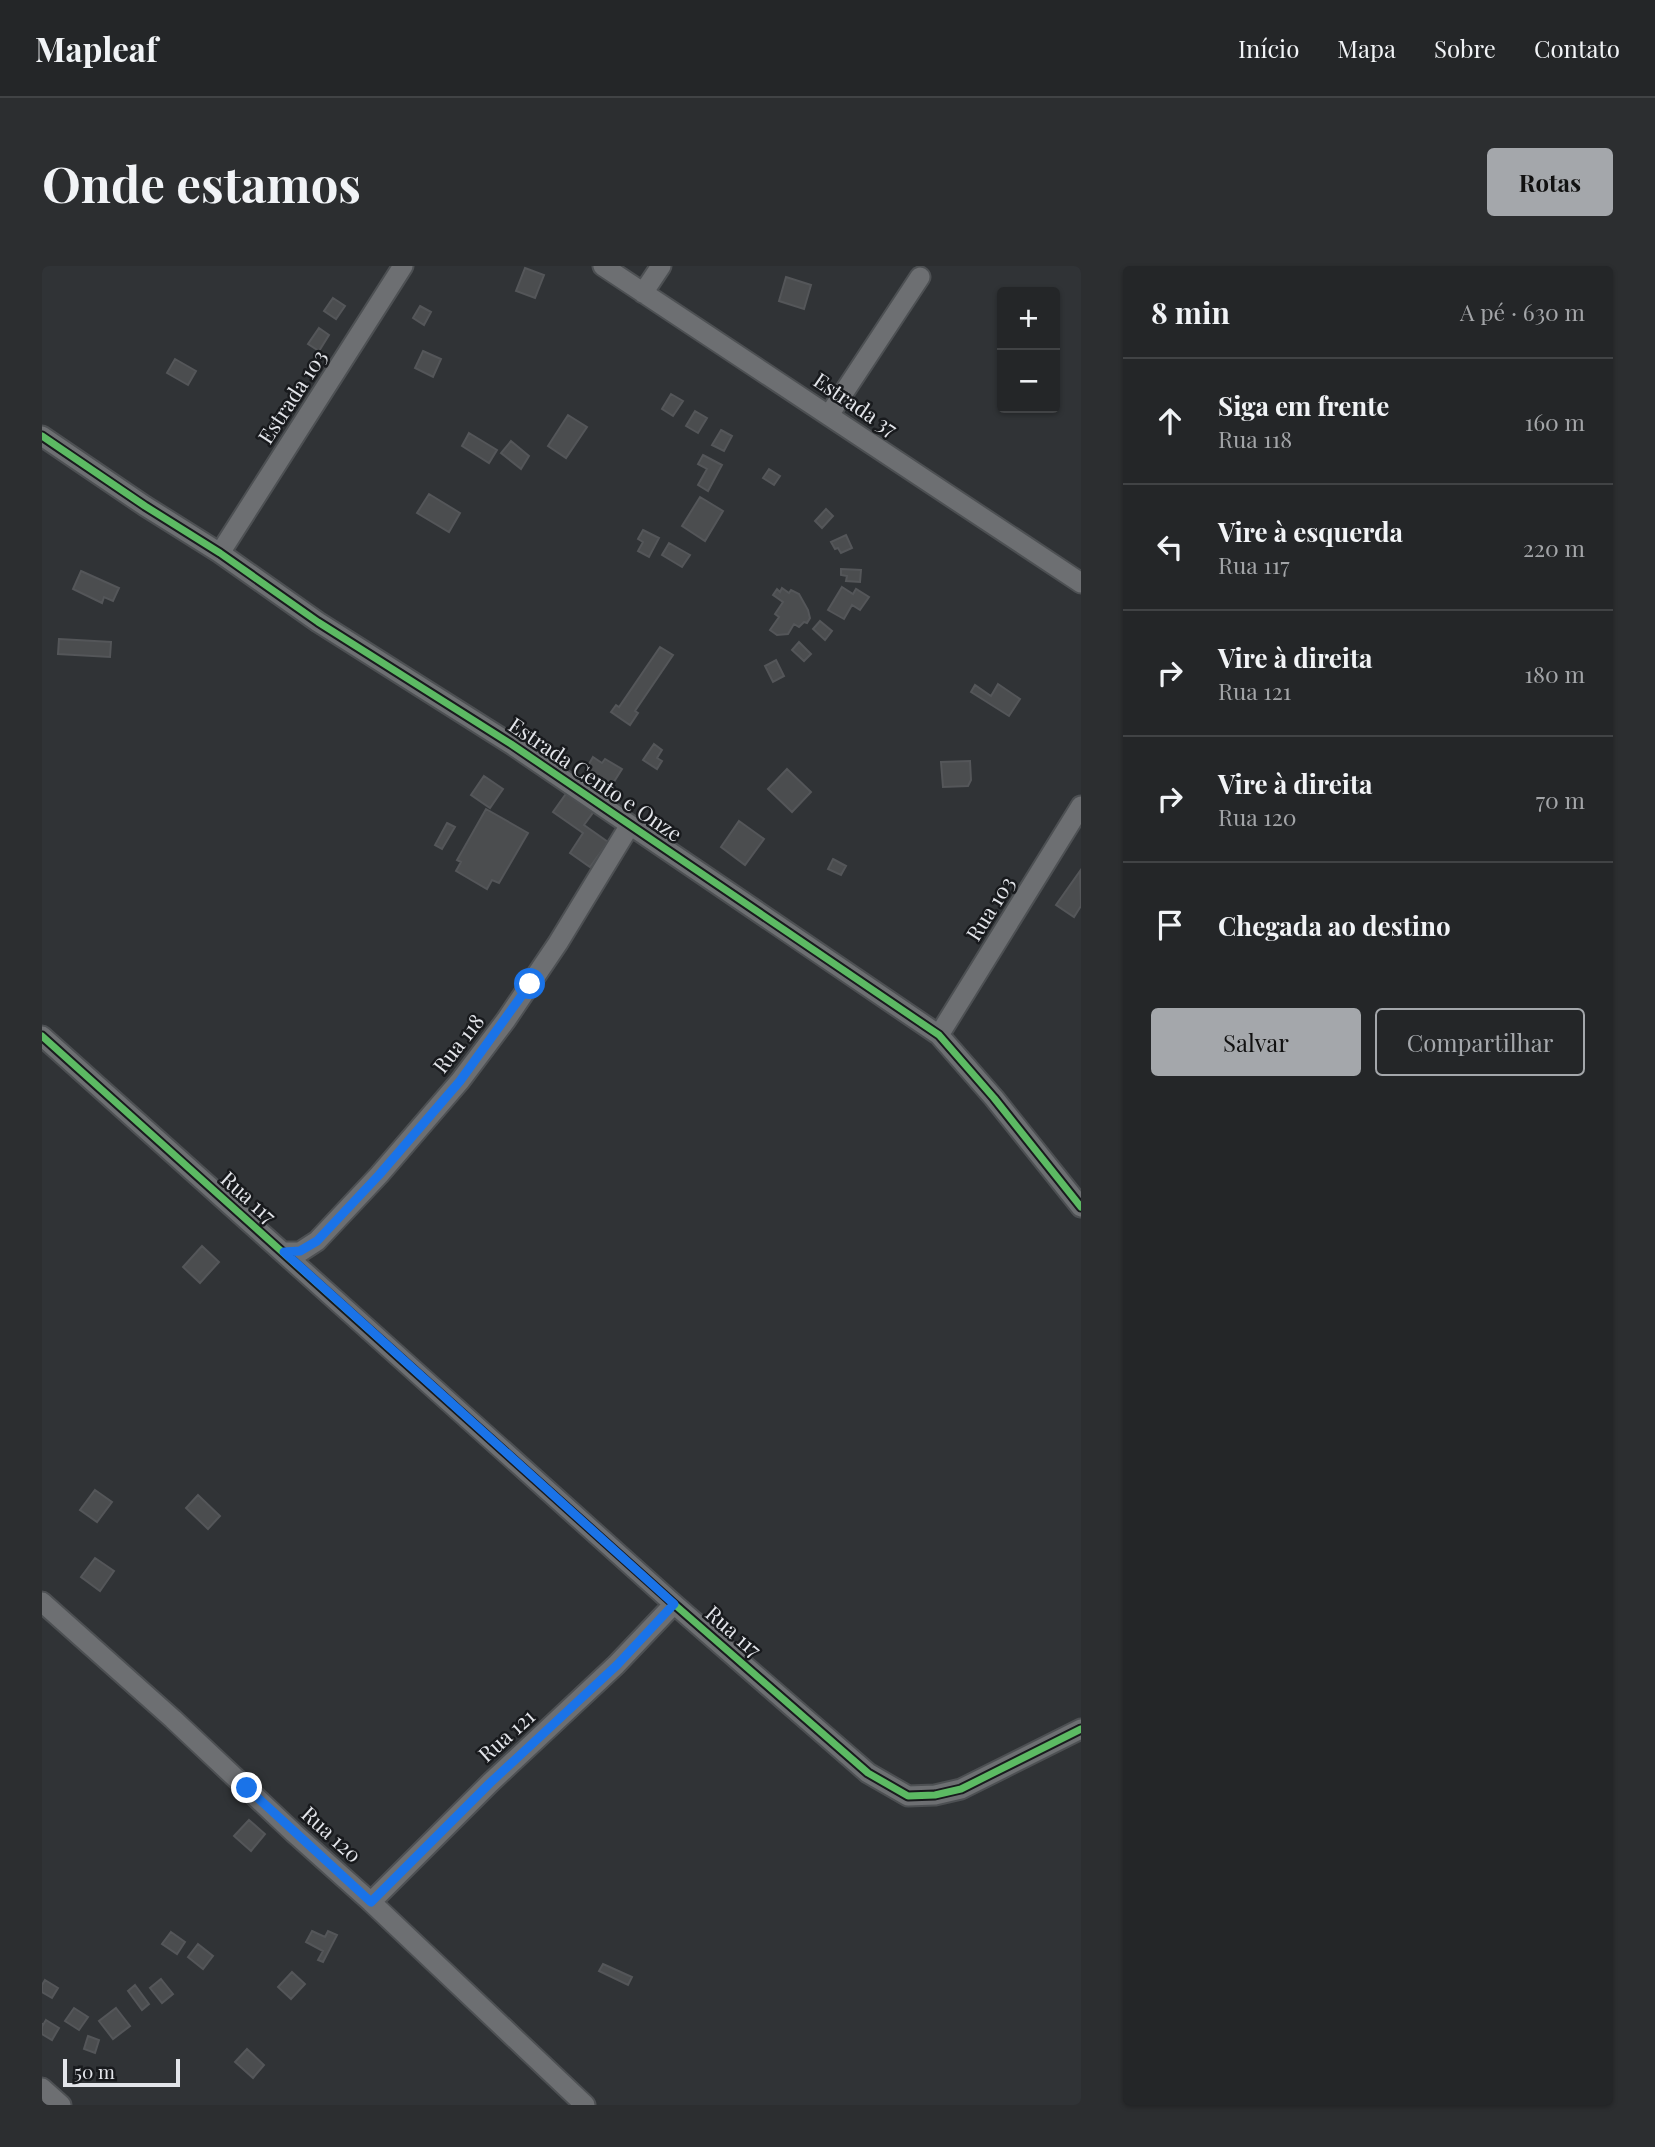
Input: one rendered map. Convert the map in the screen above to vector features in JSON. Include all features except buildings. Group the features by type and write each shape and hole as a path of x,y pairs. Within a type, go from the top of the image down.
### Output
{"street":[{"name":"Estrada 103","path":"220,553 403,266"},
{"name":"Estrada 37","path":"603,266 1081,583"},
{"path":"643,293 661,266"},
{"path":"829,415 920,277"},
{"name":"Estrada Cento e Onze","path":"42,436 220,553 318,622 511,744 939,1035 994,1098 1081,1207"},
{"name":"Rua 103","path":"939,1035 1081,806"},
{"name":"Rua 118","path":"284,1252 300,1251 317,1241 379,1175 460,1081 551,953 631,825"},
{"name":"Rua 117","path":"42,1036 674,1604 868,1773 908,1796 935,1795 961,1789 1081,1729"},
{"name":"Rua 120","path":"42,1602 371,1902 585,2105"},
{"name":"Rua 121","path":"371,1902 490,1783 617,1665 674,1604"},
{"path":"42,2088 61,2105"}],"cycle path":[{"path":"42,436 220,553 318,622 511,744 939,1035 994,1098 1081,1207"},
{"path":"42,1036 674,1604 868,1773 908,1796 935,1795 961,1789 1081,1729"}],"route":[{"path":"247,1788 371,1902 490,1783 617,1665 674,1604 284,1252 306,1249 317,1241 379,1175 460,1081 530,984"}]}
